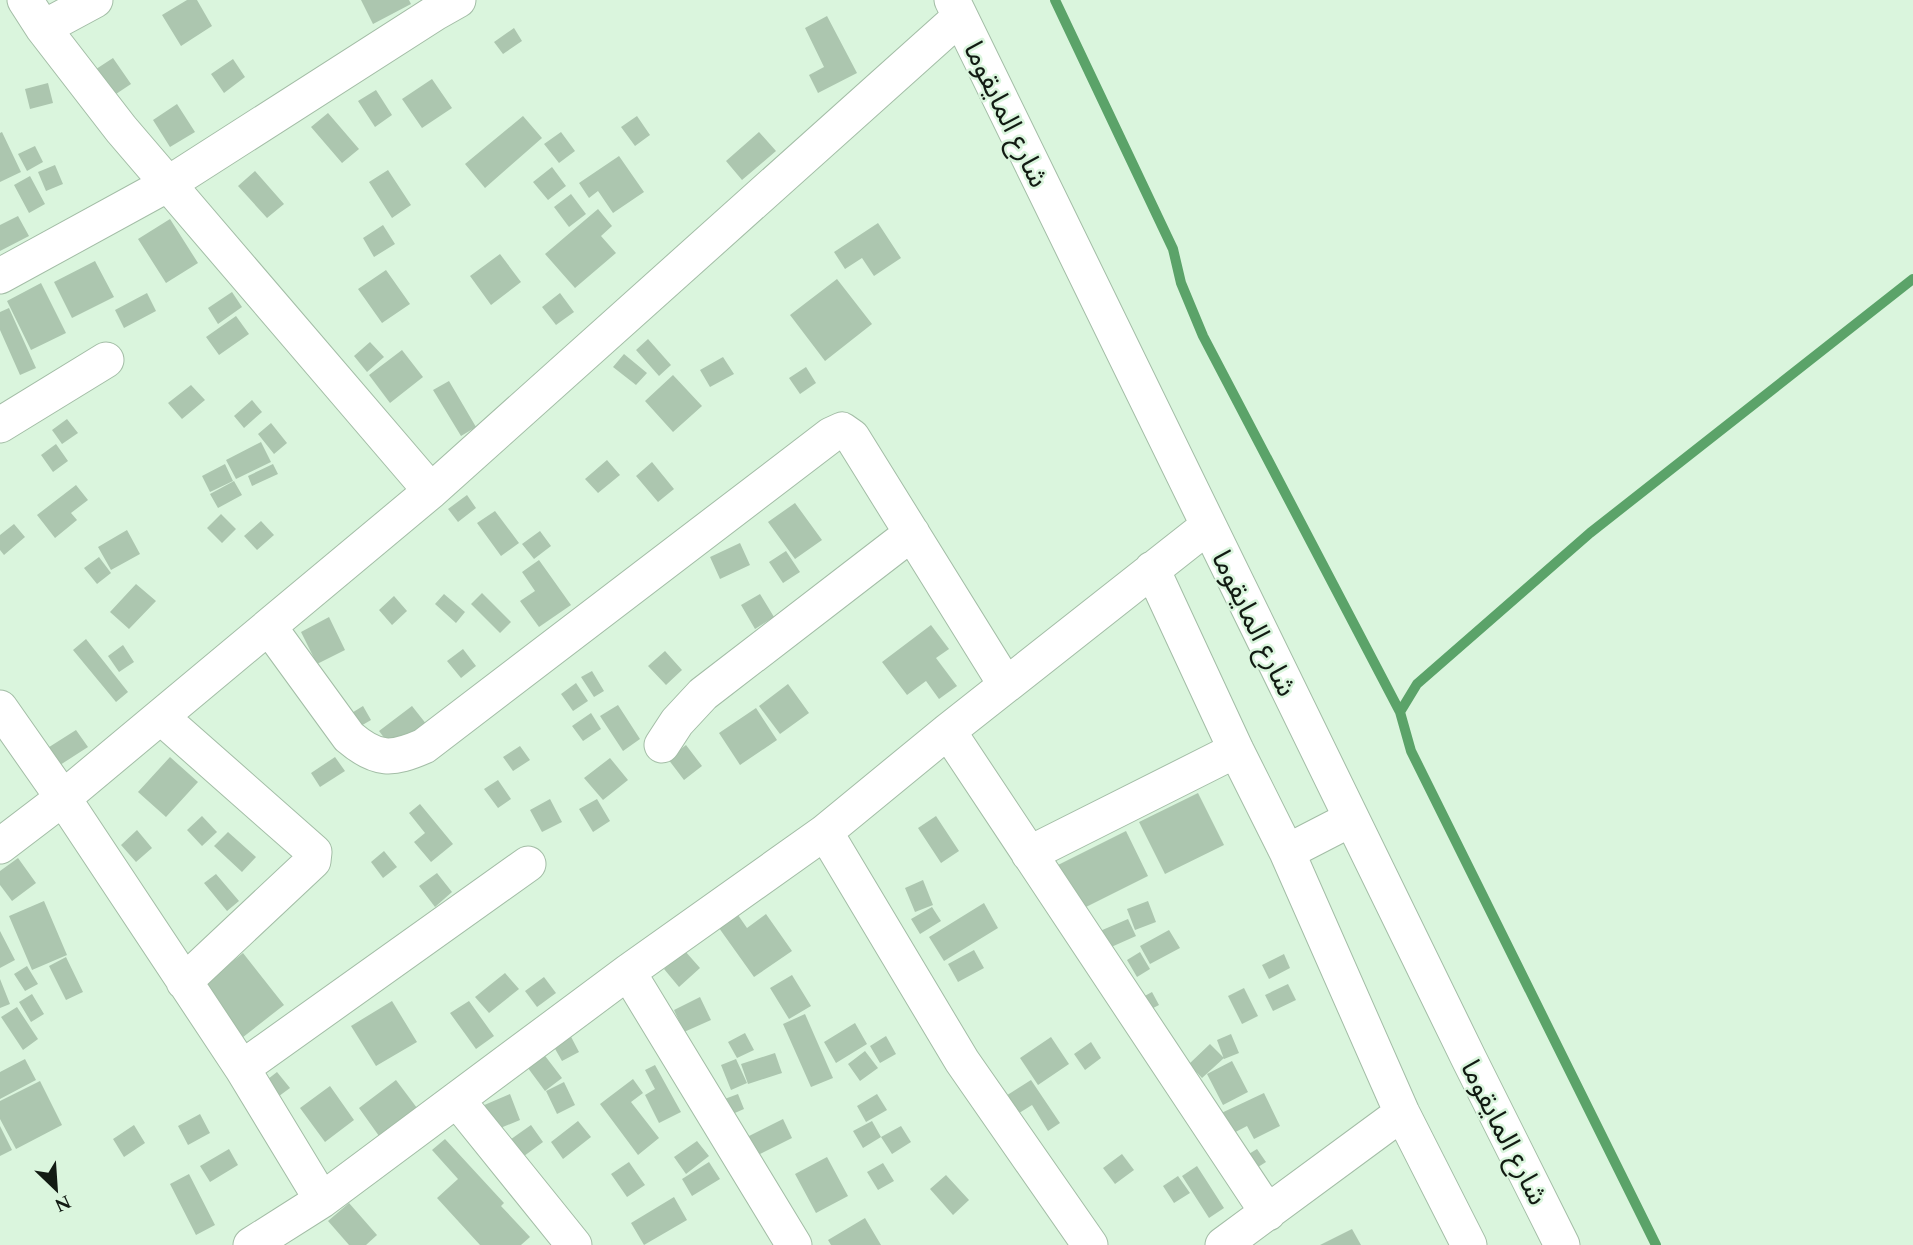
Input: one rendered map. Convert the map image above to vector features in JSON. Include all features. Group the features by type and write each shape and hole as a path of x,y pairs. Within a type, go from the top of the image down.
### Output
{"street":[{"path":"95,0 34,14 121,129 431,491"},
{"path":"0,276 168,184 458,0"},
{"path":"0,846 63,798 431,491 956,8"},
{"name":"شارع المايقوما","path":"956,8 1562,1245"},
{"path":"0,425 106,360"},
{"path":"270,626 349,737 374,755 391,757 408,753 425,746 831,435 842,430 852,437 1006,685"},
{"path":"251,1245 293,1235 322,1200 628,972 825,832 948,731 1208,526"},
{"path":"662,745 677,722 703,694 912,533"},
{"path":"1153,569 1236,750 1287,852 1402,1113 1469,1245"},
{"path":"0,708 242,1068 322,1200"},
{"path":"161,717 314,852 313,861 184,982"},
{"path":"948,731 1268,1213"},
{"path":"1029,854 1236,750"},
{"path":"1287,852 1351,819"},
{"path":"825,832 962,1061 1090,1245"},
{"path":"242,1068 528,864"},
{"path":"628,972 794,1245"},
{"path":"457,1100 574,1245"},
{"path":"1223,1245 1402,1113"}],"building":[{"path":"187,0 197,0 212,26 181,46 162,15"},
{"path":"361,0 409,0 411,4 373,24"},
{"path":"827,16 857,73 818,93 809,75 824,67 805,28"},
{"path":"514,28 522,41 503,54 494,42"},
{"path":"113,58 131,84 104,102 87,75"},
{"path":"233,59 245,77 224,93 211,74"},
{"path":"432,79 452,108 422,128 402,99"},
{"path":"48,83 53,103 30,109 25,89"},
{"path":"376,90 392,115 375,127 358,101"},
{"path":"177,104 195,132 170,147 153,120"},
{"path":"328,113 359,149 342,163 311,127"},
{"path":"523,116 542,138 485,188 465,164"},
{"path":"637,116 650,135 635,146 621,127"},
{"path":"2,132 21,172 0,182 0,133"},
{"path":"561,132 575,151 559,163 544,144"},
{"path":"759,132 776,151 742,180 726,161"},
{"path":"35,146 43,162 27,171 18,154"},
{"path":"619,156 644,192 613,213 598,191 589,198 579,183"},
{"path":"55,165 63,184 46,191 38,172"},
{"path":"552,167 566,186 548,200 533,182"},
{"path":"388,170 411,205 392,218 369,182"},
{"path":"255,171 284,204 267,218 238,186"},
{"path":"30,176 45,204 29,213 14,185"},
{"path":"571,194 586,214 569,227 554,207"},
{"path":"598,209 612,226 601,236 616,253 575,288 545,254"},
{"path":"18,216 29,236 0,251 0,225"},
{"path":"170,219 198,263 166,283 138,239"},
{"path":"878,223 901,258 874,276 862,258 845,269 834,252"},
{"path":"383,225 395,244 374,257 363,238"},
{"path":"500,254 521,282 491,305 470,276"},
{"path":"95,261 114,297 72,318 54,282"},
{"path":"386,270 410,304 382,323 358,289"},
{"path":"837,279 872,324 825,361 790,315"},
{"path":"41,283 66,333 31,350 7,301"},
{"path":"232,292 242,307 218,324 208,308"},
{"path":"147,293 156,311 124,328 115,310"},
{"path":"560,293 574,312 556,325 542,307"},
{"path":"9,308 36,368 20,375 0,330 0,312"},
{"path":"236,316 249,334 219,355 206,337"},
{"path":"648,339 671,365 659,376 636,350"},
{"path":"370,342 384,357 367,372 354,356"},
{"path":"402,350 423,377 390,403 369,375"},
{"path":"624,354 647,373 636,385 613,367"},
{"path":"723,357 734,374 710,387 700,370"},
{"path":"806,367 816,383 800,394 789,378"},
{"path":"673,375 702,406 673,432 645,401"},
{"path":"449,381 476,427 461,436 433,390"},
{"path":"191,385 205,400 182,419 168,403"},
{"path":"252,400 262,412 244,428 234,416"},
{"path":"67,419 78,433 62,444 52,430"},
{"path":"271,423 287,443 274,454 258,434"},
{"path":"261,442 271,462 236,479 226,460"},
{"path":"56,444 68,461 53,472 41,455"},
{"path":"607,460 620,475 598,493 585,479"},
{"path":"652,462 674,489 658,502 636,476"},
{"path":"225,464 233,481 210,492 202,476"},
{"path":"273,464 278,474 252,486 248,476"},
{"path":"234,481 242,495 218,508 210,494"},
{"path":"76,485 88,500 71,513 77,520 55,538 37,515"},
{"path":"467,495 476,508 458,522 448,509"},
{"path":"795,503 822,540 795,559 768,522"},
{"path":"495,511 519,543 501,556 477,523"},
{"path":"221,514 236,529 222,543 207,528"},
{"path":"261,521 274,535 257,550 244,536"},
{"path":"14,524 25,537 4,555 0,550 0,535"},
{"path":"127,530 140,554 111,570 98,547"},
{"path":"540,531 551,546 534,559 522,544"},
{"path":"740,543 750,565 720,579 710,557"},
{"path":"786,551 800,572 783,583 769,562"},
{"path":"99,557 111,573 97,584 84,568"},
{"path":"539,560 571,605 539,627 520,601 535,591 522,572"},
{"path":"136,584 156,601 129,629 110,612"},
{"path":"482,593 511,622 500,633 471,604"},
{"path":"444,594 465,612 456,623 435,604"},
{"path":"760,594 774,617 755,629 741,605"},
{"path":"394,596 407,611 392,625 379,610"},
{"path":"329,617 345,650 317,664 301,632"},
{"path":"931,625 949,649 936,658 957,686 939,699 926,681 907,695 882,662"},
{"path":"86,639 128,692 116,702 73,650"},
{"path":"123,645 134,662 119,672 108,656"},
{"path":"463,649 476,666 461,678 447,661"},
{"path":"665,651 682,670 666,685 648,666"},
{"path":"592,671 604,691 594,697 581,677"},
{"path":"576,683 588,701 573,711 561,694"},
{"path":"788,684 809,713 780,734 759,706"},
{"path":"618,705 640,739 623,751 600,716"},
{"path":"363,706 371,720 342,737 334,724"},
{"path":"412,706 427,725 394,751 379,731"},
{"path":"756,708 777,740 740,765 719,733"},
{"path":"591,713 601,729 583,741 572,726"},
{"path":"76,730 88,747 46,774 35,756"},
{"path":"686,745 702,766 684,780 668,759"},
{"path":"520,746 530,760 513,771 503,757"},
{"path":"170,757 198,782 166,817 138,792"},
{"path":"335,757 345,771 320,787 311,773"},
{"path":"610,758 628,780 603,800 584,778"},
{"path":"498,780 511,799 498,808 484,789"},
{"path":"1198,793 1224,845 1165,874 1139,822"},
{"path":"550,799 562,822 542,832 530,810"},
{"path":"597,799 610,821 593,832 579,809"},
{"path":"420,804 453,844 431,862 414,842 425,833 409,813"},
{"path":"202,816 217,832 202,846 187,830"},
{"path":"936,816 959,851 941,863 918,828"},
{"path":"137,830 152,848 136,862 121,845"},
{"path":"1126,831 1148,876 1076,912 1054,867"},
{"path":"228,832 256,857 242,872 214,846"},
{"path":"384,851 397,867 383,878 371,862"},
{"path":"18,858 36,883 12,901 0,885 0,871"},
{"path":"437,873 452,892 435,907 419,886"},
{"path":"216,874 239,901 227,911 204,883"},
{"path":"923,880 933,905 915,912 905,888"},
{"path":"44,901 67,955 32,970 9,916"},
{"path":"1148,901 1156,922 1135,930 1127,909"},
{"path":"984,903 998,928 944,961 929,937"},
{"path":"932,907 941,921 920,934 911,919"},
{"path":"766,914 792,951 754,977 719,928 738,915 747,928"},
{"path":"1128,919 1136,936 1100,952 1093,934"},
{"path":"1169,930 1180,948 1150,964 1140,946"},
{"path":"0,931 15,960 0,968"},
{"path":"974,950 984,968 958,982 948,964"},
{"path":"685,951 700,968 679,987 664,969"},
{"path":"1140,952 1150,969 1137,977 1127,960"},
{"path":"243,953 284,1005 238,1041 197,990"},
{"path":"1284,954 1290,968 1269,979 1262,965"},
{"path":"66,957 83,992 66,1000 49,966"},
{"path":"27,966 38,984 25,991 14,974"},
{"path":"505,973 519,989 489,1013 475,997"},
{"path":"792,975 811,1006 789,1019 770,988"},
{"path":"544,977 556,993 537,1007 525,991"},
{"path":"0,979 10,1004 0,1008"},
{"path":"1288,984 1296,1000 1273,1011 1265,995"},
{"path":"1244,988 1258,1016 1242,1024 1228,996"},
{"path":"1152,992 1159,1005 1136,1017 1130,1004"},
{"path":"32,994 44,1014 31,1022 19,1002"},
{"path":"700,997 711,1020 684,1032 674,1010"},
{"path":"392,1001 417,1042 376,1066 351,1026"},
{"path":"469,1001 494,1036 476,1049 450,1013"},
{"path":"17,1007 38,1039 23,1050 1,1017"},
{"path":"805,1014 833,1078 811,1087 783,1024"},
{"path":"855,1023 867,1044 836,1063 824,1042"},
{"path":"568,1031 579,1052 562,1061 550,1040"},
{"path":"745,1033 754,1050 737,1058 728,1042"},
{"path":"1231,1034 1239,1053 1224,1059 1217,1040"},
{"path":"886,1036 896,1054 880,1063 870,1046"},
{"path":"1051,1037 1069,1064 1038,1085 1020,1058"},
{"path":"1091,1042 1101,1058 1085,1070 1074,1054"},
{"path":"1210,1044 1224,1058 1202,1078 1189,1064"},
{"path":"539,1048 562,1078 545,1091 522,1060"},
{"path":"865,1051 878,1068 860,1081 848,1064"},
{"path":"775,1053 782,1073 748,1084 741,1064"},
{"path":"25,1059 36,1080 0,1099 0,1072"},
{"path":"736,1059 747,1083 731,1090 721,1065"},
{"path":"1232,1061 1248,1092 1223,1105 1207,1074"},
{"path":"655,1065 681,1112 659,1123 645,1095 655,1089 645,1070"},
{"path":"277,1072 290,1088 271,1102 259,1086"},
{"path":"633,1079 643,1093 631,1102 659,1138 638,1155 600,1104"},
{"path":"396,1080 417,1108 379,1136 359,1108"},
{"path":"1031,1080 1060,1123 1048,1131 1032,1105 1013,1117 1001,1099"},
{"path":"40,1081 62,1125 16,1149 0,1119 0,1101"},
{"path":"564,1082 575,1105 557,1114 546,1091"},
{"path":"330,1086 354,1120 325,1142 300,1108"},
{"path":"1264,1093 1280,1126 1254,1139 1247,1126 1226,1137 1215,1116"},
{"path":"510,1094 520,1120 486,1134 475,1109"},
{"path":"738,1094 744,1109 714,1122 722,1100"},
{"path":"877,1094 887,1110 866,1122 857,1106"},
{"path":"200,1114 210,1133 188,1145 178,1126"},
{"path":"783,1119 792,1138 750,1159 741,1140"},
{"path":"578,1121 591,1137 563,1159 551,1142"},
{"path":"872,1121 881,1137 863,1148 853,1131"},
{"path":"134,1125 145,1143 124,1157 113,1139"},
{"path":"531,1125 543,1142 520,1159 507,1142"},
{"path":"0,1126 12,1150 0,1156"},
{"path":"901,1126 911,1142 892,1154 881,1137"},
{"path":"445,1139 504,1203 501,1206 530,1237 521,1245 480,1245 437,1198 458,1179 432,1150"},
{"path":"697,1141 709,1156 686,1174 674,1157"},
{"path":"229,1149 238,1165 210,1182 200,1166"},
{"path":"1257,1149 1266,1162 1247,1174 1239,1160"},
{"path":"1122,1154 1134,1170 1115,1184 1103,1168"},
{"path":"827,1157 848,1196 816,1213 795,1174"},
{"path":"629,1162 645,1185 627,1197 611,1174"},
{"path":"709,1162 720,1179 692,1196 682,1179"},
{"path":"883,1163 894,1181 878,1190 867,1172"},
{"path":"1197,1166 1224,1208 1209,1218 1182,1176"},
{"path":"189,1174 215,1225 196,1235 170,1184"},
{"path":"946,1175 969,1200 953,1215 930,1189"},
{"path":"1178,1176 1190,1193 1174,1203 1163,1186"},
{"path":"674,1197 687,1220 644,1245 631,1223"},
{"path":"349,1203 377,1235 366,1245 349,1245 328,1221"},
{"path":"865,1218 881,1245 831,1245 828,1240"},
{"path":"1352,1229 1361,1245 1320,1245"}],"waterway":[{"path":"1055,0 1173,249 1181,283 1203,336 1400,712"},
{"path":"1656,1245 1411,751 1400,712 1417,684 1590,533 1913,279"}]}
